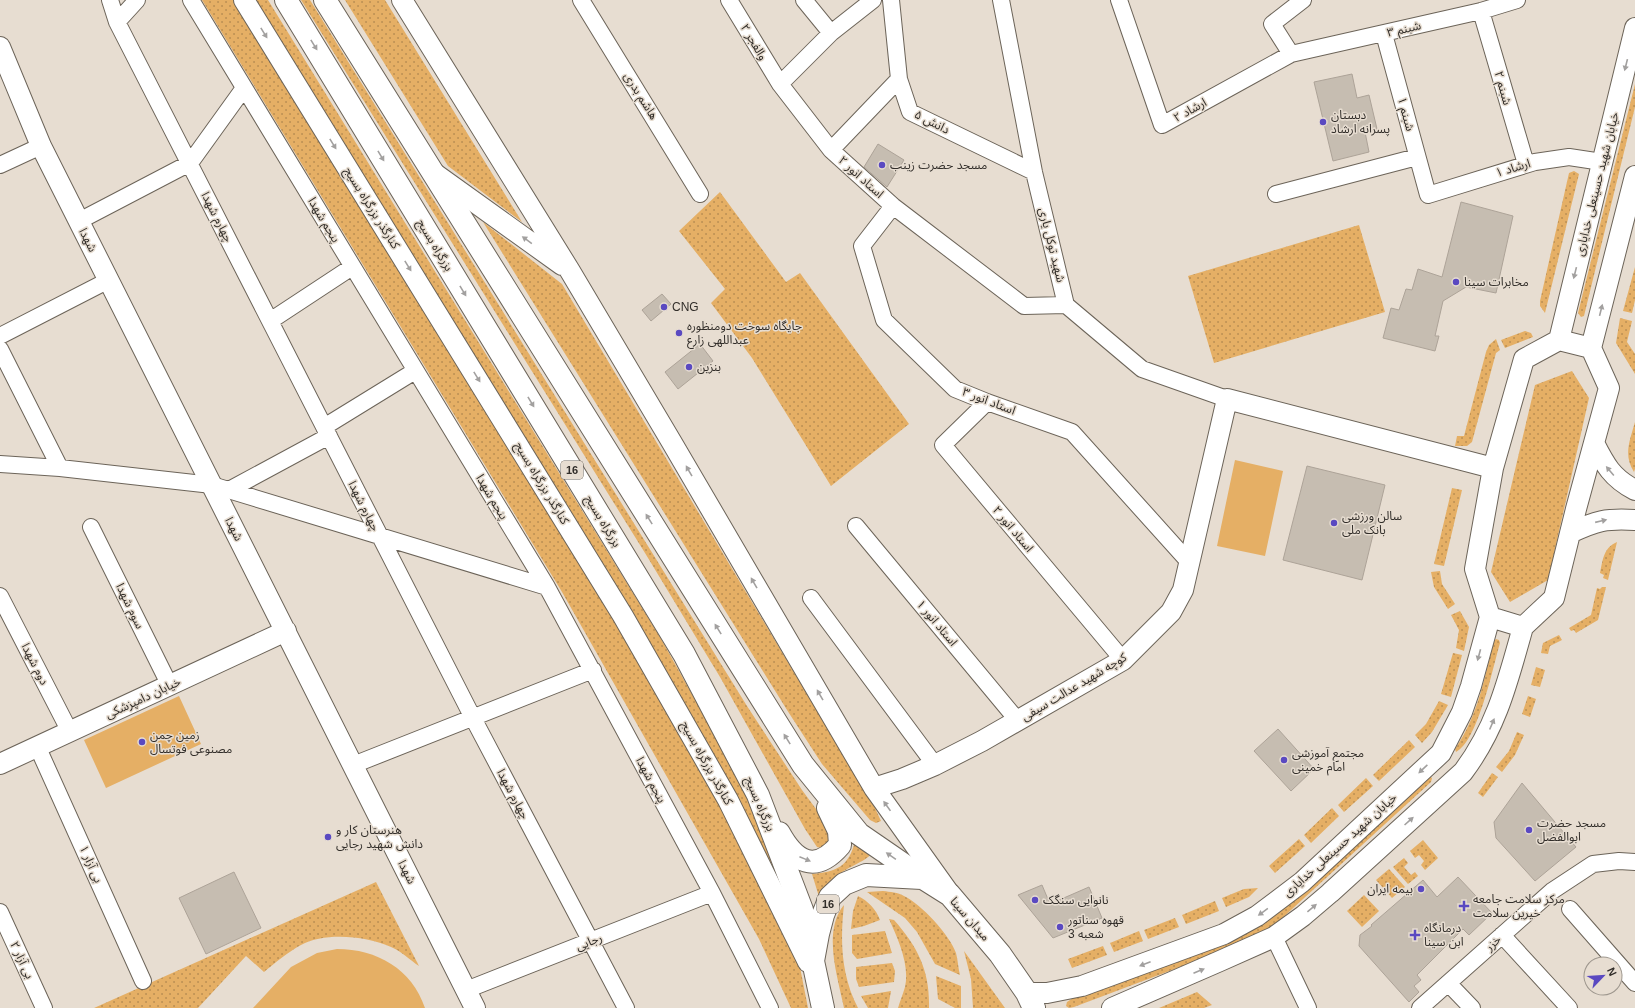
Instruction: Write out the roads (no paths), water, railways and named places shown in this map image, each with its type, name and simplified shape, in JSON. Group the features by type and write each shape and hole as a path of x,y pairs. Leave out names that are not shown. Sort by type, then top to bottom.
{"highway":[{"name":"بزرگراه بسیج","path":"286,0 684,654 758,795 802,910 815,971"},
{"name":"16","path":"324,0 803,765 859,834 923,878"},
{"path":"758,795 781,836 795,854 805,861 814,862 824,860 840,845 839,831 834,819 803,765"},
{"name":"میدان سینا","path":"823,1008 815,971 818,934 823,915 830,897 844,884 866,875 923,878 950,895 1000,954 1030,1000"}],"street":[{"name":"چهارم شهدا","path":"110,0 117,22 326,432 473,718 626,1008"},
{"path":"117,22 137,0"},
{"name":"پنجم شهدا","path":"191,0 547,587 712,893 770,1008"},
{"name":"کنارگذر بزرگراه بسیج","path":"244,0 623,616 728,800 815,971"},
{"name":"هاشم بدری","path":"581,0 700,194"},
{"name":"والفجر ۲","path":"729,0 780,84"},
{"path":"804,0 831,33"},
{"path":"780,84 831,33 873,0"},
{"name":"دانش ۵","path":"892,0 900,79 910,112 1034,172"},
{"name":"شهید توکل یاری","path":"1001,0 1034,172 1066,305"},
{"name":"ارشاد ۲","path":"1120,0 1162,125 1291,54"},
{"path":"1291,54 1272,24 1303,0"},
{"name":"شبنم ۳","path":"1291,54 1481,11 1498,3 1517,0"},
{"path":"405,1 570,271 874,788 950,895"},
{"name":"شبنم ۲","path":"1481,11 1526,164"},
{"name":"خیابان شهید حسینعلی خدایاری","path":"1559,340 1635,28"},
{"name":"شبنم ۱","path":"1384,34 1428,195"},
{"name":"شهدا","path":"0,47 41,146 109,280 220,487 286,631 475,1008"},
{"path":"831,150 900,79"},
{"name":"استاد انور ۲","path":"780,84 831,150 893,206 1024,306 1066,305"},
{"path":"79,221 190,163 244,88"},
{"path":"0,165 41,146"},
{"path":"1276,194 1417,157"},
{"name":"ارشاد ۱","path":"1428,195 1535,162 1569,158 1602,162"},
{"path":"432,171 570,271"},
{"path":"1112,1008 1274,936 1303,916 1463,772 1476,756 1500,704 1523,627 1554,598 1609,388 1591,348 1635,176"},
{"name":"استاد انور ۳","path":"893,206 862,246 884,320 956,388 987,402 1072,432 1188,561"},
{"path":"270,321 352,267"},
{"path":"0,336 109,280"},
{"path":"1066,305 1142,369 1227,399 1493,468"},
{"path":"1523,627 1490,617 1475,569 1493,468 1524,359 1559,340 1591,348"},
{"path":"0,349 60,468"},
{"path":"220,487 326,432 415,371"},
{"name":"کوچه شهید عدالت سیفی","path":"874,788 902,779 935,765 982,741 1123,660 1171,612 1183,590 1188,561 1227,399"},
{"name":"استاد انور ۲","path":"987,402 943,445 1123,660"},
{"path":"1594,443 1606,466 1622,483 1635,490"},
{"path":"0,464 60,468 220,487 547,587"},
{"path":"1570,533 1602,520 1620,518 1635,520"},
{"name":"استاد انور ۱","path":"856,526 1018,720"},
{"name":"سوم شهدا","path":"91,527 170,686"},
{"name":"دوم شهدا","path":"0,596 70,732"},
{"path":"811,598 935,765"},
{"name":"خیابان شهید حسینعلی خدایاری","path":"1030,1000 1047,993 1061,999 1110,977 1224,934 1257,916 1302,882 1441,753 1462,712 1471,686 1490,617"},
{"name":"خیابان دامپزشکی","path":"0,764 38,748 286,631"},
{"path":"353,765 593,670"},
{"name":"بی آزار ۱","path":"38,748 143,981"},
{"path":"1441,753 1463,772"},
{"name":"خزر","path":"1420,1008 1552,891 1593,864 1619,861 1635,862"},
{"name":"رجایی","path":"466,990 712,893"},
{"path":"1570,909 1635,983"},
{"name":"بی آزار ۲","path":"0,912 44,1008"},
{"path":"1502,935 1569,1008"},
{"path":"1274,936 1308,1008"},
{"path":"1448,983 1472,1008"}],"place":[{"name":"دبستان پسرانه ارشاد","path":"1323,122"},
{"name":"مسجد حضرت زینب","path":"882,165"},
{"name":"مخابرات سینا","path":"1456,282"},
{"name":"CNG","path":"664,307"},
{"name":"جایگاه سوخت دومنظوره عبداللهی زارع","path":"679,333"},
{"name":"بنزین","path":"689,367"},
{"name":"سالن ورزشی بانک ملی","path":"1334,523"},
{"name":"زمین چمن مصنوعی فوتسال","path":"142,742"},
{"name":"مجتمع آموزشی امام خمینی","path":"1284,760"},
{"name":"مسجد حضرت ابوالفضل","path":"1529,830"},
{"name":"هنرستان کار و دانش شهید رجایی","path":"328,837"},
{"name":"بیمه ایران","path":"1421,889"},
{"name":"نانوایی سنگک","path":"1035,900"},
{"name":"مرکز سلامت جامعه خیرین سلامت","path":"1464,906"},
{"name":"قهوه سناتور شعبه 3","path":"1060,927"},
{"name":"درمانگاه ابن سینا","path":"1415,935"}]}
